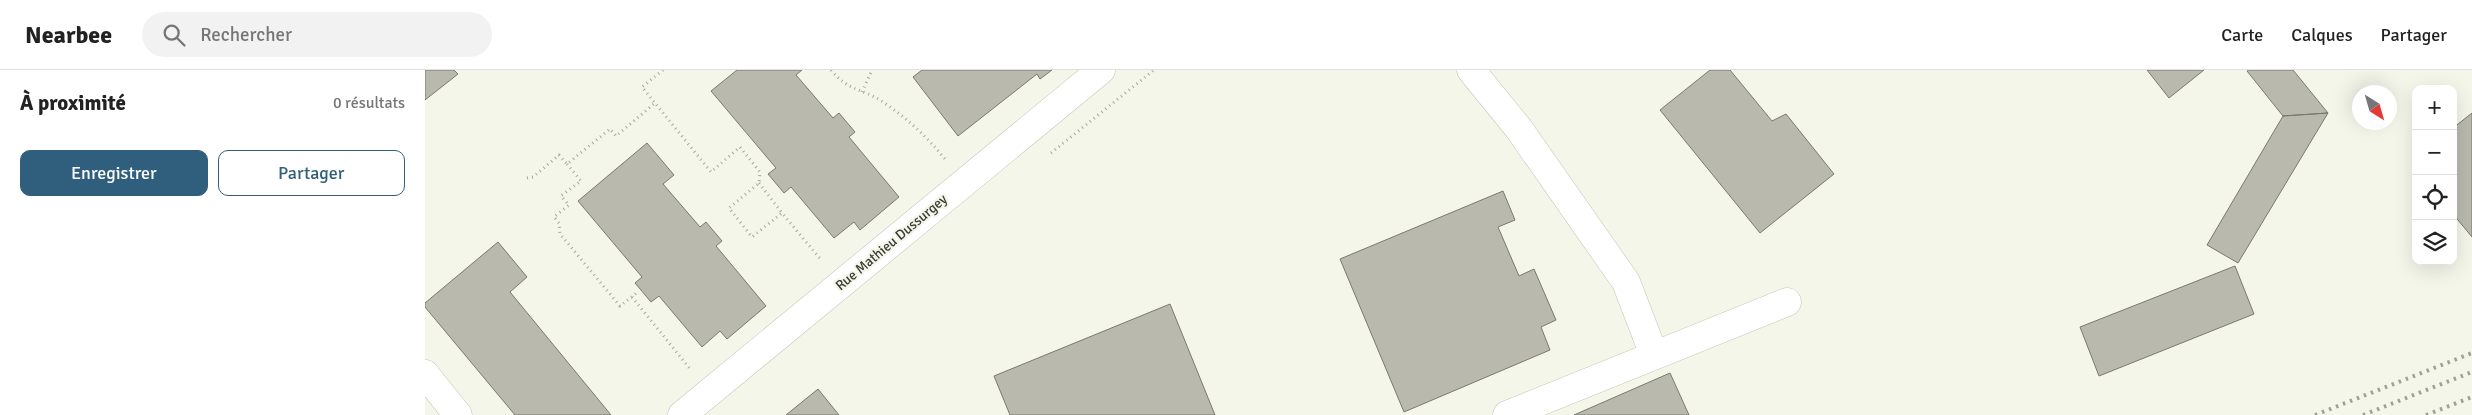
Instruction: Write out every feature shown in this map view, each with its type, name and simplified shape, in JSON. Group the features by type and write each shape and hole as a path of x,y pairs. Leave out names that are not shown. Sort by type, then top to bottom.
{"street":[{"name":"Rue Mathieu Dussurgey","path":"682,415 1101,70"},
{"path":"1471,70 1519,129 1626,282 1654,355"},
{"path":"1507,415 1787,302"},
{"path":"425,374 458,415"}],"path":[{"path":"663,70 642,87 711,172 740,147 760,172 759,183 823,263"},
{"path":"831,70 842,83 882,101 924,133 947,161"},
{"path":"862,92 872,70"},
{"path":"567,164 610,129 616,136 655,103"},
{"path":"527,178 533,177 559,155 581,181 561,196 569,205 554,217 559,223 560,234 620,306 639,291"},
{"path":"759,183 729,208 752,237 782,213"},
{"path":"631,298 692,371"}],"building":[{"path":"425,70 454,70 458,74 425,100"},
{"path":"737,70 802,70 796,75 833,118 839,113 855,132 849,137 899,197 860,230 854,222 834,238 791,187 784,193 768,174 776,168 711,91"},
{"path":"922,70 1052,70 1040,79 1037,74 958,136 913,77"},
{"path":"1710,70 1730,70 1772,121 1786,114 1834,174 1760,233 1660,110"},
{"path":"2147,70 2204,70 2169,98"},
{"path":"2293,70 2328,113 2283,116 2247,71"},
{"path":"2328,113 2238,263 2207,245 2283,116"},
{"path":"2472,113 2472,237 2457,219 2457,125"},
{"path":"647,143 674,175 663,184 700,227 706,222 722,241 716,246 766,306 727,339 720,331 702,347 659,296 651,302 635,283 642,277 578,201"},
{"path":"1503,191 1515,220 1498,227 1519,276 1534,269 1556,320 1541,327 1550,350 1404,412 1340,259"},
{"path":"498,242 527,277 510,292 611,415 515,415 425,307 425,303"},
{"path":"2235,266 2254,314 2099,376 2080,327"},
{"path":"1170,304 1215,415 1010,415 994,376"},
{"path":"1670,373 1689,415 1574,415"},
{"path":"818,389 839,415 786,415"}],"railway":[{"path":"2315,415 2472,353"},
{"path":"2363,415 2472,372"},
{"path":"2426,415 2472,397"}]}
